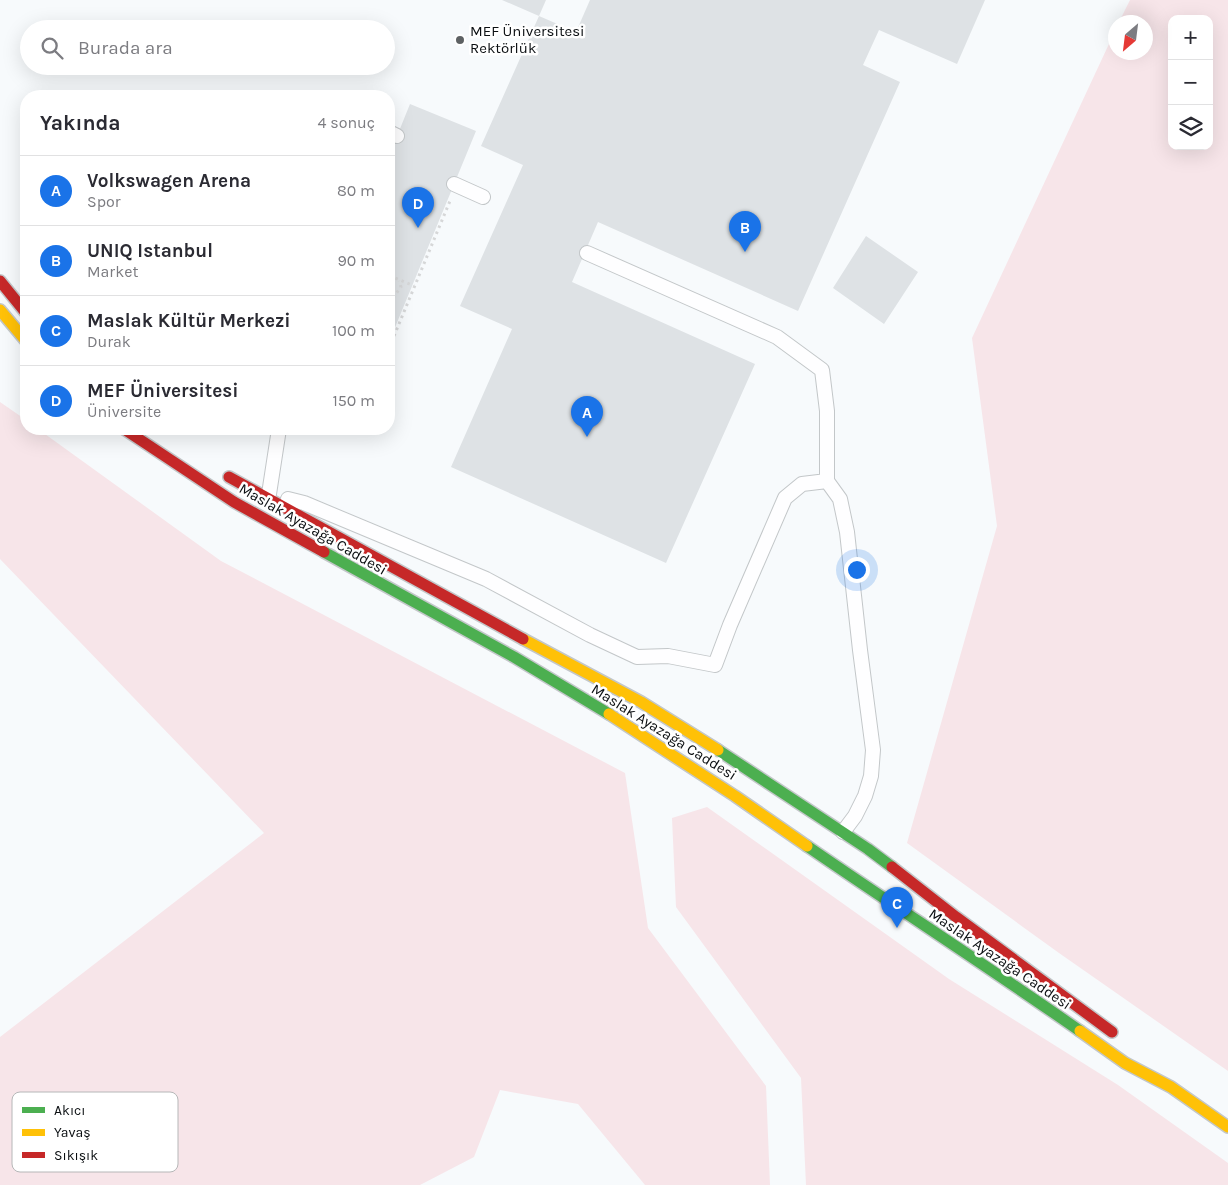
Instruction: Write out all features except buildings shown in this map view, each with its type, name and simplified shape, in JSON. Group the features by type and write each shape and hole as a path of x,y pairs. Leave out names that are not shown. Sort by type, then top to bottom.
{"main road":[{"path":"0,281 20,306"},
{"path":"0,310 20,334"},
{"name":"Maslak Ayazağa Caddesi","path":"133,435 234,502 514,657 616,718 803,842 904,913 997,973 1125,1063 1171,1087 1228,1127"},
{"name":"Maslak Ayazağa Caddesi","path":"221,472 473,612 641,702 703,740 868,849 956,917 1120,1038"},
{"path":"803,842 827,841 843,832"},
{"name":"Maslak Ayazağa Caddesi","path":"1146,1062 1171,1087"}],"lane":[{"path":"456,185 483,196"},
{"path":"587,253 777,337 822,370 827,411 827,481 840,499 847,532 873,750 871,776 865,796 855,816 843,832"},
{"path":"269,494 278,435"},
{"path":"249,488 304,503 486,579 590,635 637,657 668,656 715,665 737,608 785,498 802,484 827,481"}],"path":[{"path":"395,333 456,185"},
{"path":"395,278 414,286"},
{"path":"395,295 401,287 399,281"}],"shaded area":[{"path":"1130,0 1228,0 1228,1071 1059,953 907,843 997,526 972,338 1108,46 1108,60 1153,60 1153,15 1122,15"},
{"path":"0,402 20,416 20,435 46,435 221,561 625,773 648,928 766,1086 770,1185 645,1185 578,1104 500,1090 474,1157 420,1185 0,1185 0,1037 264,833 0,559"},
{"path":"707,807 949,979 1118,1085 1228,1163 1228,1185 806,1185 801,1078 676,907 672,818"}],"traffic: fast":[{"path":"324,552 514,657 609,714"},
{"path":"718,750 868,849 892,867"},
{"path":"807,846 1080,1031"}],"traffic: slow":[{"path":"0,310 20,334"},
{"path":"523,639 641,702 718,750"},
{"path":"609,714 735,796 807,846"},
{"path":"1080,1031 1125,1063 1171,1087 1228,1127"}],"traffic: jam":[{"path":"0,281 20,306"},
{"path":"133,435 234,502 324,552"},
{"path":"229,477 523,639"},
{"path":"892,867 956,917 1112,1032"}],"place":[{"name":"MEF Üniversitesi Rektörlük","path":"460,40"},
{"name":"MEF Üniversitesi","path":"418,228"},
{"name":"UNIQ Istanbul","path":"745,252"},
{"name":"Volkswagen Arena","path":"587,437"},
{"name":"Maslak Kültür Merkezi","path":"897,928"}]}
